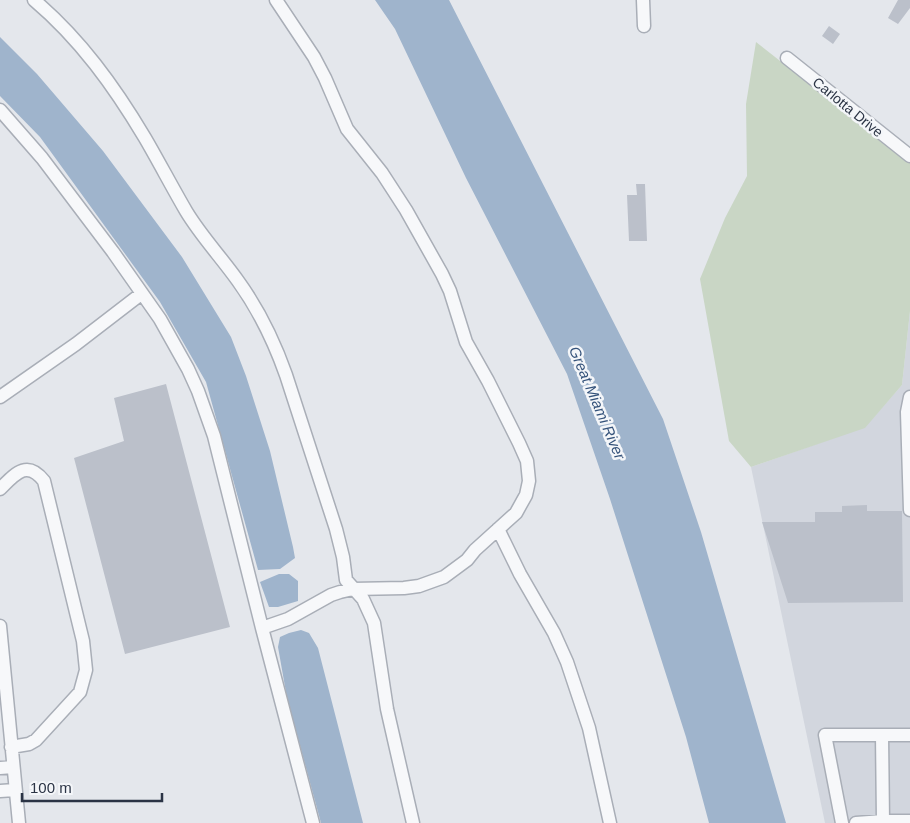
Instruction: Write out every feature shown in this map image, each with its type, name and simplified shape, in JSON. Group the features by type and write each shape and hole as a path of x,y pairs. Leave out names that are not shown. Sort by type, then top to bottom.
{"street":[{"path":"34,0 54,17 78,42 102,72 146,138 186,212 238,281 264,322 278,351 336,529 344,557 346,580 363,599 374,623 387,708 413,823"},
{"path":"262,628 288,619 331,595 353,589 404,588 433,582 456,570 516,513 526,495 529,471 519,443 466,342 450,291 442,274 387,180 347,128 314,57 276,0"},
{"path":"643,0 644,26"},
{"name":"Carlotta Drive","path":"787,58 910,156"},
{"path":"0,110 42,158 160,319 183,360 205,410 216,444 313,823"},
{"path":"0,397 76,344 141,294"},
{"path":"910,397 907,412 910,510"},
{"path":"0,488 17,472 29,469 38,473 44,481 83,641 86,670 80,692 36,740 28,744 11,747"},
{"path":"498,529 520,574 554,633 567,662 589,728 610,823"},
{"path":"0,626 4,704 11,747 19,823"},
{"path":"842,823 825,735 910,735"},
{"path":"882,735 883,822"},
{"path":"0,768 13,767"},
{"path":"0,791 16,790"},
{"path":"856,823 910,821"}],"shaded area":[{"path":"910,311 910,823 825,823 751,467 865,427 902,385"}],"green space":[{"path":"756,42 910,163 910,311 902,385 865,428 751,467 729,441 700,279 725,218 747,176 746,104"}],"water":[{"name":"Great Miami River","path":"375,0 449,0 663,419 701,532 786,823 709,823 686,737 610,499 567,374 466,178 395,29"},
{"path":"0,37 37,74 103,151 182,257 231,337 246,376 270,451 293,547 295,558 280,569 258,570 206,382 160,302 40,137 0,96"},
{"path":"279,574 289,574 298,581 298,601 278,607 269,607 260,582"},
{"path":"301,630 309,633 318,648 363,823 321,823 287,698 278,647 280,637"}],"building":[{"path":"898,0 910,0 910,8 898,24 888,18"},
{"path":"829,26 840,34 833,44 822,36"},
{"path":"636,184 645,184 647,241 629,241 627,195 637,195"},
{"path":"166,384 230,627 125,654 74,458 124,441 114,398"},
{"path":"867,505 867,511 902,511 903,602 788,603 762,522 815,522 815,512 842,512 842,506"}]}
